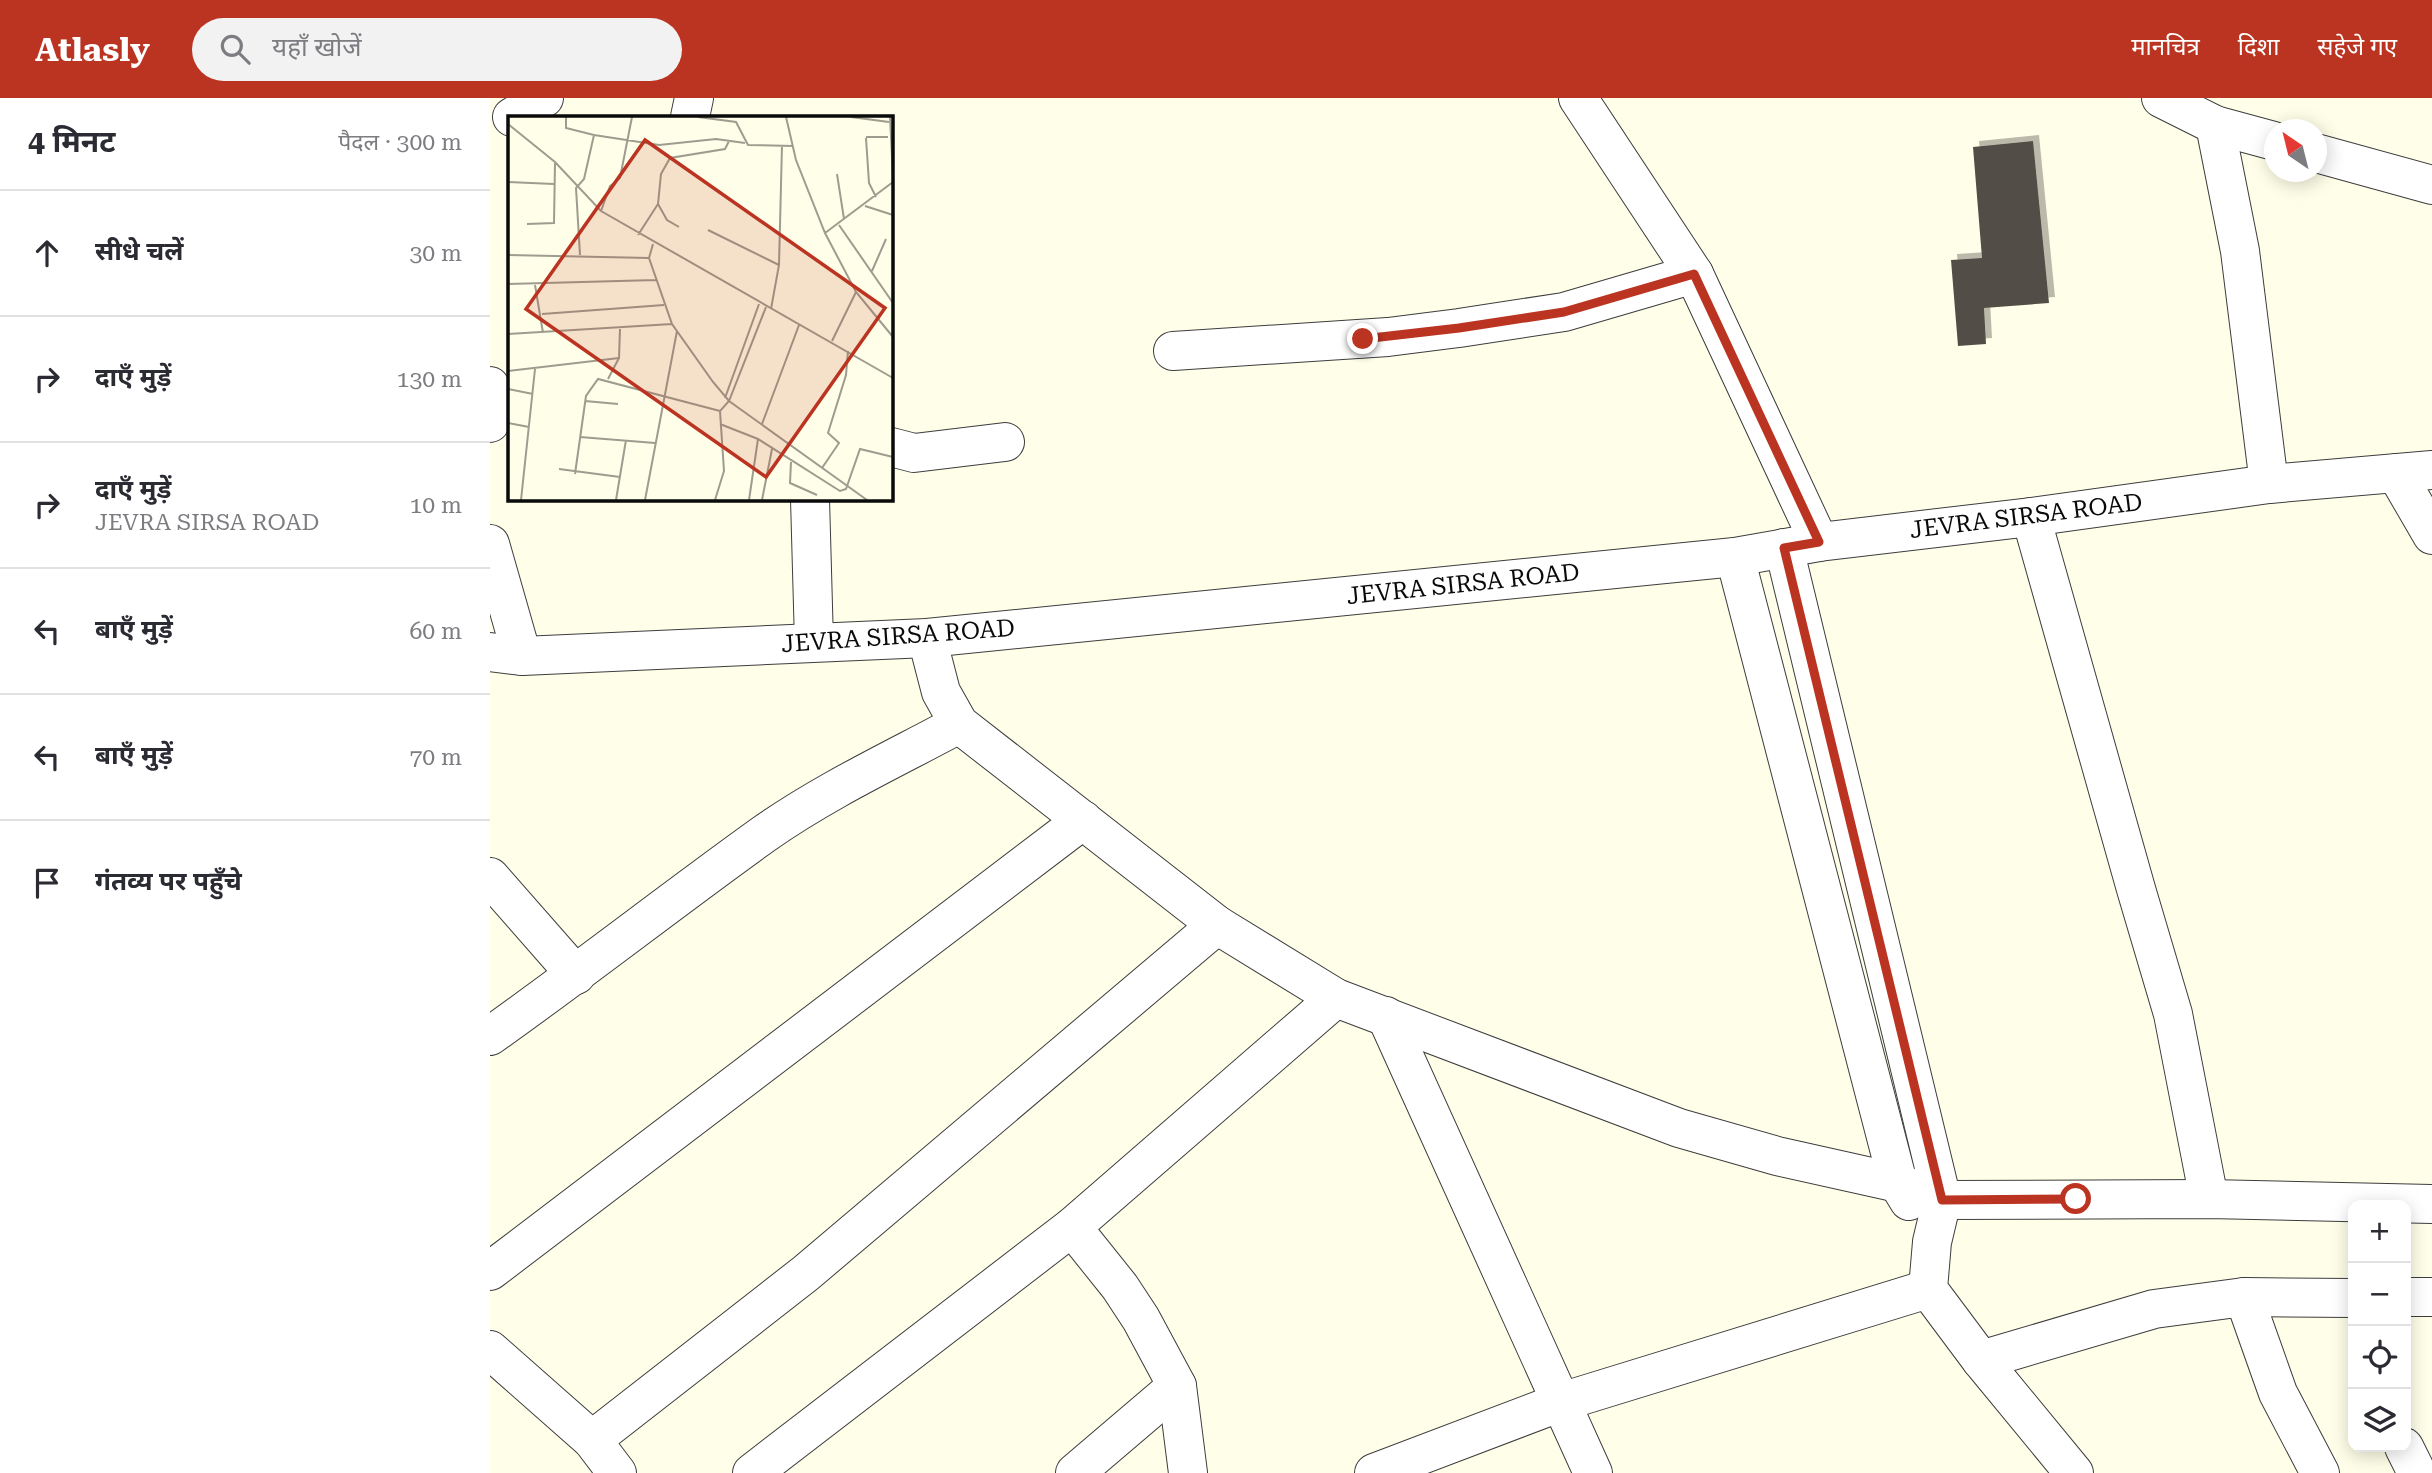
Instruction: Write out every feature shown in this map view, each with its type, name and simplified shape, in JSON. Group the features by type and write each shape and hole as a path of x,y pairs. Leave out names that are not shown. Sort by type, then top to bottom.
{"street":[{"path":"514,116 544,98"},
{"path":"690,116 694,98"},
{"path":"1578,98 1694,274 1801,545 1942,1200 1932,1242 1928,1289 1981,1360 2074,1473"},
{"path":"2161,98 2215,125 2264,138"},
{"path":"490,130 508,120"},
{"path":"2215,125 2240,251 2269,484"},
{"path":"2327,156 2432,186"},
{"path":"1172,351 1388,337 1472,326 1564,312 1694,274"},
{"path":"490,386 496,401 490,423"},
{"path":"892,447 914,453 1005,442"},
{"path":"2414,471 2432,535"},
{"name":"JEVRA SIRSA ROAD","path":"506,654 927,638 1735,556 2269,484 2414,471"},
{"path":"810,500 814,642"},
{"path":"2031,517 2173,1014 2209,1199"},
{"path":"490,544 506,654"},
{"path":"1735,556 1898,1182 1932,1242"},
{"path":"927,638 941,692 959,724 1217,925 1336,998 1679,1128 1777,1156 1898,1182 1942,1200 2209,1199 2432,1204"},
{"path":"490,1036 807,806 959,724"},
{"path":"490,1271 1083,820"},
{"path":"490,877 576,975"},
{"path":"592,1440 806,1273 1217,925"},
{"path":"752,1473 1072,1227 1336,998"},
{"path":"1386,1016 1592,1473"},
{"path":"1072,1227 1120,1287 1141,1319 1177,1386 1188,1473"},
{"path":"1374,1473 1561,1402 1928,1289"},
{"path":"1981,1360 2154,1309 2244,1297 2348,1298"},
{"path":"2244,1297 2278,1393 2320,1473"},
{"path":"2411,1297 2432,1297"},
{"path":"490,1350 592,1440 617,1473"},
{"path":"1075,1473 1177,1386"},
{"path":"2406,1452 2417,1473"}],"building":[{"path":"2033,141 2049,303 1984,308 1986,344 1958,346 1951,260 1982,258 1973,147"}],"route":[{"path":"1363,339 1564,312 1694,274 1819,542 1784,548 1942,1200 2076,1199"}]}
